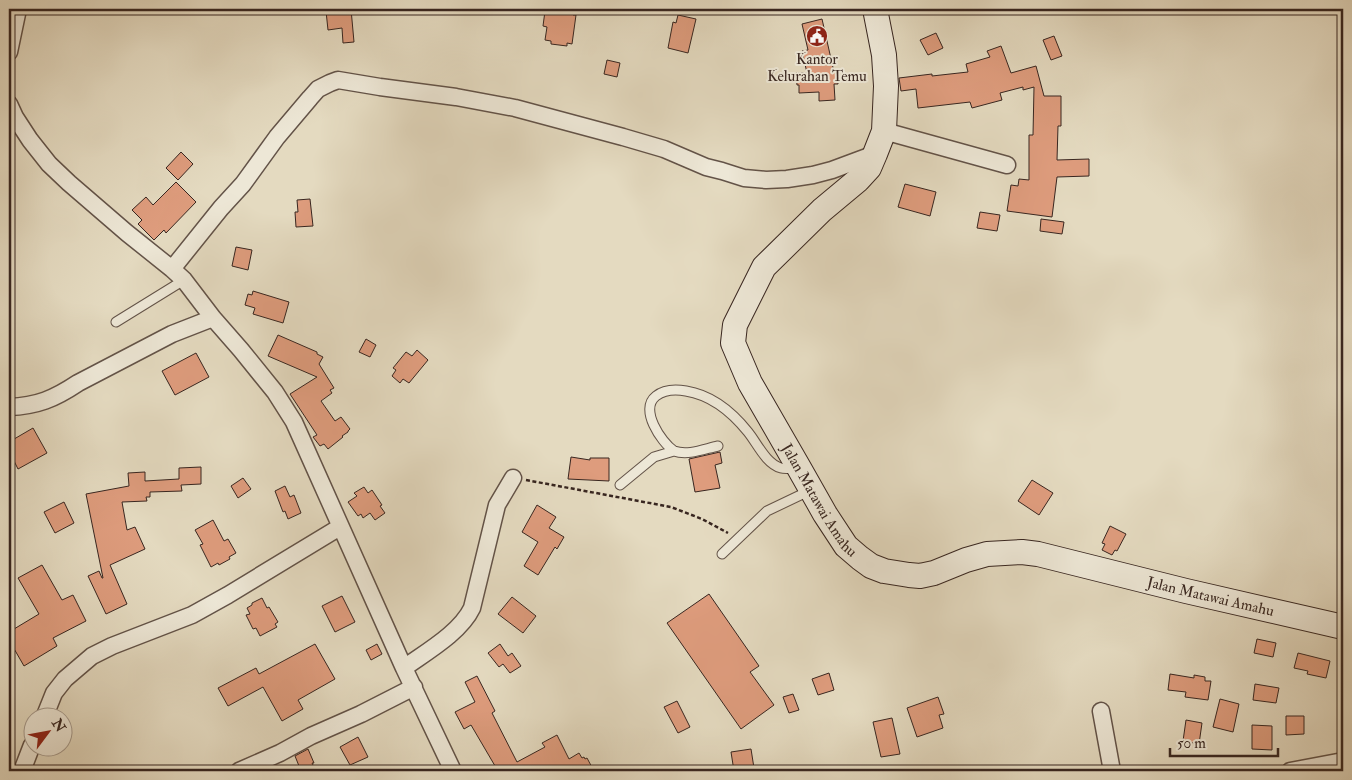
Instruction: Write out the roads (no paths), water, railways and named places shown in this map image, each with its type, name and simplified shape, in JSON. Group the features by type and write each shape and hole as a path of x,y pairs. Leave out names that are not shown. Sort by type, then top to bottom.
{"main road":[{"name":"Jalan Matawai Amahu","path":"875,9 884,55 886,86 884,130 875,154 869,168 858,180 822,210 764,267 734,326 733,343 750,383 825,514 846,546 871,566 884,571 920,576 934,574 966,560 987,554 1022,552 1038,554 1186,591 1343,627"}],"street":[{"path":"9,52 18,9"},
{"path":"178,274 221,208 243,184 277,137 318,89 338,80 456,97 515,108 664,149 706,167 744,178 766,180 813,175 875,154"},
{"path":"9,104 15,118 30,140 56,170 112,220 178,274 275,392 294,422 404,668 453,771"},
{"path":"884,130 1007,165"},
{"path":"9,407 26,406 45,401 172,334 213,318"},
{"path":"404,668 451,634 468,617 472,608 497,505 513,478"},
{"path":"48,708 54,693 65,679 92,656 112,646 192,615 340,527"},
{"path":"239,771 280,753 311,736 361,714 414,687"},
{"path":"1101,711 1112,771"},
{"path":"22,771 27,758"},
{"path":"1290,771 1343,761"}],"lane":[{"path":"116,322 178,274"},
{"path":"718,446 686,453 674,450 664,442 654,425 650,411 654,397 662,392 671,390 697,393 727,410 743,426 762,454 772,463 781,468 799,468"},
{"path":"620,485 654,457 664,442"},
{"path":"654,457 674,450"},
{"path":"722,554 767,512 811,490"}],"place":[{"name":"Kantor Kelurahan Temu","path":"817,36"}]}
